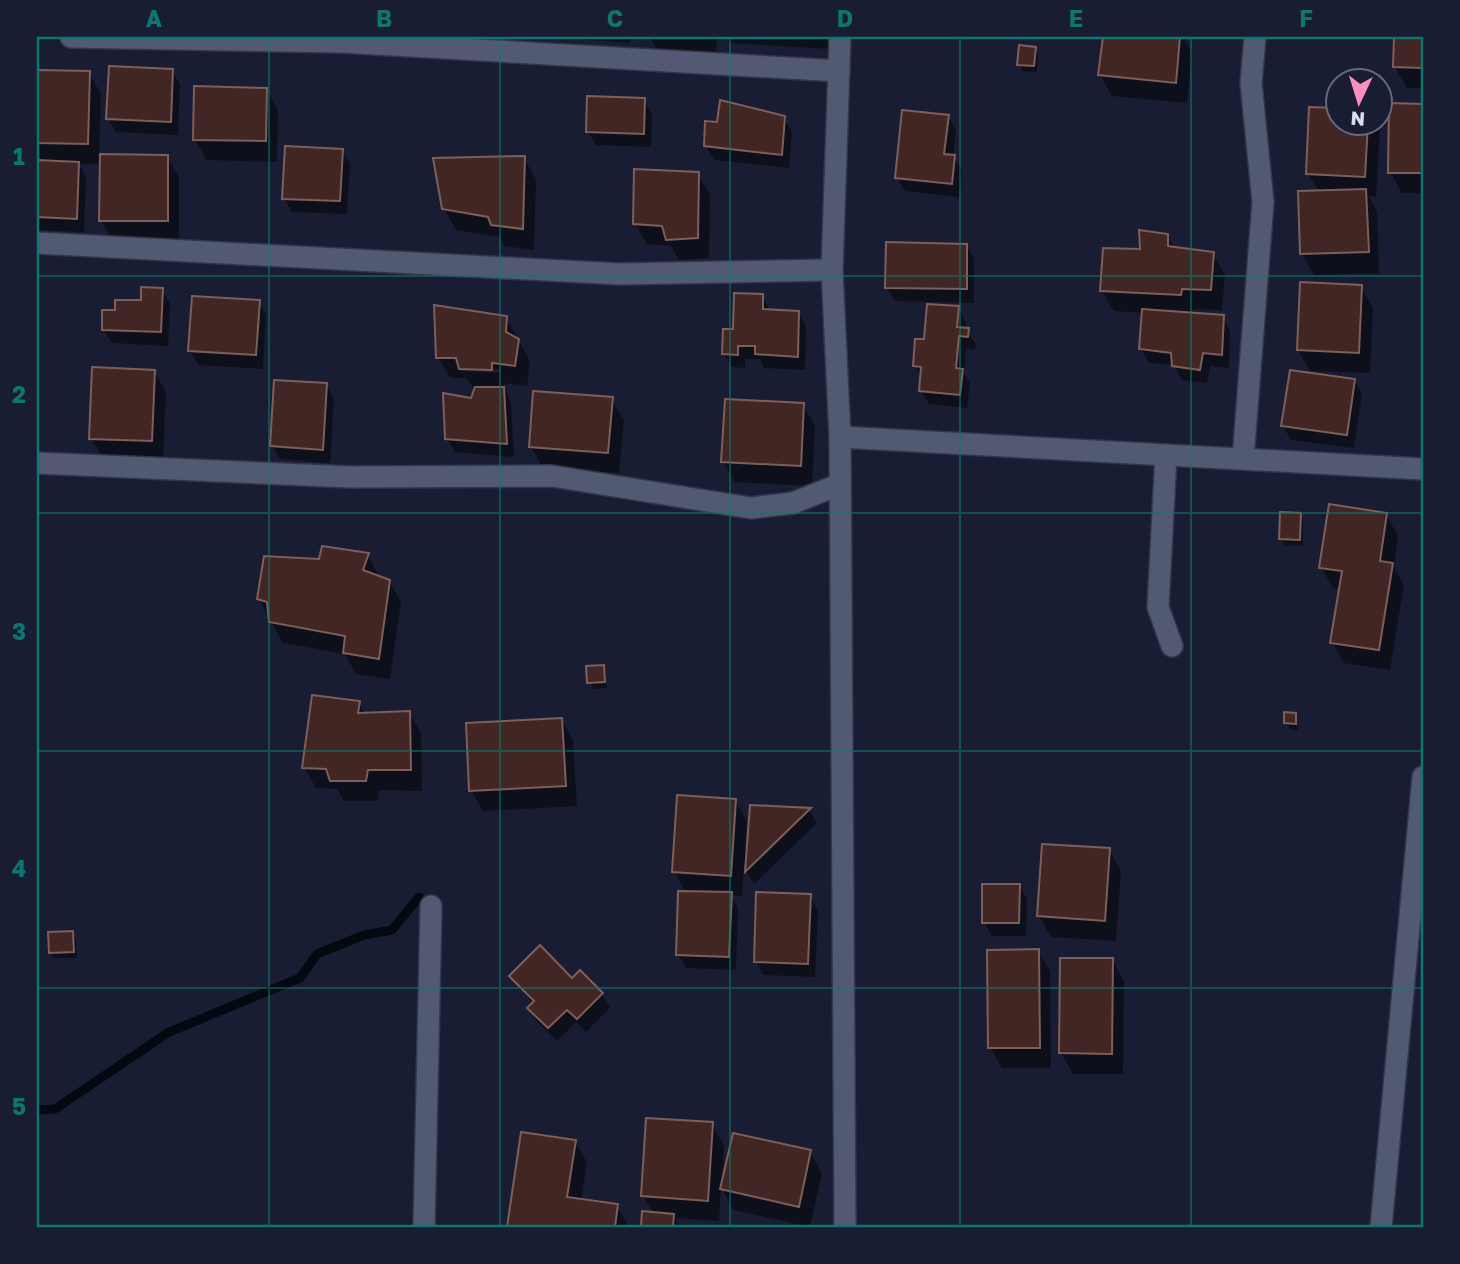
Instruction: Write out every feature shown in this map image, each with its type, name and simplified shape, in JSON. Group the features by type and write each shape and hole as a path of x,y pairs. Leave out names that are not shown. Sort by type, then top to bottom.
{"street":[{"path":"71,37 341,42 839,71"},
{"path":"840,37 832,270 840,437 838,485 845,1227"},
{"path":"1242,459 1263,202 1251,83 1255,37"},
{"path":"37,243 620,274 832,270"},
{"path":"840,437 1423,469"},
{"path":"1166,455 1158,607 1172,646"},
{"path":"37,463 350,477 552,476 751,508 793,503 838,485"},
{"path":"1381,1227 1423,777"},
{"path":"425,1227 431,906"}],"building":[{"path":"1103,37 1180,37 1176,83 1098,75"},
{"path":"1394,37 1423,37 1423,68 1393,66"},
{"path":"1019,45 1036,47 1034,66 1017,65"},
{"path":"109,66 173,69 171,122 106,119"},
{"path":"37,70 90,71 88,144 37,143"},
{"path":"194,86 267,88 266,141 193,140"},
{"path":"587,96 645,98 644,134 586,132"},
{"path":"720,100 785,116 782,155 704,146 705,121 717,122"},
{"path":"1394,103 1423,104 1423,173 1388,173 1389,136 1394,136"},
{"path":"1309,107 1324,108 1324,136 1367,136 1365,177 1306,174"},
{"path":"902,110 949,115 944,154 955,155 952,184 895,178"},
{"path":"285,146 343,149 340,201 282,199"},
{"path":"100,154 168,155 168,221 99,221"},
{"path":"525,156 523,229 491,225 488,217 442,209 433,158"},
{"path":"37,160 79,162 77,219 37,217"},
{"path":"634,169 699,172 698,238 666,240 662,226 633,224"},
{"path":"1366,189 1369,252 1300,254 1298,191"},
{"path":"1139,230 1168,234 1168,246 1214,252 1211,290 1182,289 1181,295 1100,291 1103,248 1140,249"},
{"path":"886,242 967,244 967,289 885,288"},
{"path":"1300,282 1362,285 1359,353 1297,350"},
{"path":"141,287 163,288 161,332 102,330 102,310 115,310 115,300 141,300"},
{"path":"734,293 763,294 763,309 799,311 798,357 755,354 755,346 738,346 738,355 722,354 723,329 733,329"},
{"path":"192,296 260,300 256,355 188,351"},
{"path":"927,304 959,306 957,327 969,328 968,337 959,336 956,368 963,369 960,395 919,391 921,367 913,366 915,339 924,339"},
{"path":"434,305 507,316 506,332 519,339 515,366 492,363 492,370 459,369 456,358 436,358"},
{"path":"1142,309 1224,315 1222,355 1203,353 1200,370 1172,366 1171,353 1139,349"},
{"path":"92,367 155,370 152,441 89,439"},
{"path":"1290,370 1355,379 1347,435 1281,426"},
{"path":"274,380 327,383 323,450 270,446"},
{"path":"475,387 504,387 507,444 445,439 443,393 471,398"},
{"path":"533,391 613,397 608,453 529,447"},
{"path":"725,399 804,403 801,466 721,462"},
{"path":"1329,504 1387,513 1380,561 1393,563 1379,650 1330,643 1342,571 1319,568"},
{"path":"1280,512 1301,513 1300,540 1279,539"},
{"path":"322,546 369,553 363,570 390,580 379,659 343,653 345,636 269,622 267,602 257,599 264,556 319,559"},
{"path":"604,665 605,682 587,683 586,666"},
{"path":"312,695 360,701 358,713 410,711 411,770 368,770 366,781 330,781 326,769 302,768"},
{"path":"1284,712 1296,713 1296,724 1284,723"},
{"path":"562,718 566,786 469,791 466,723"},
{"path":"677,795 736,799 731,876 672,872"},
{"path":"750,805 811,808 745,872"},
{"path":"1042,844 1110,848 1105,921 1037,916"},
{"path":"982,884 1020,884 1019,923 982,923"},
{"path":"678,891 732,892 729,957 676,955"},
{"path":"756,892 811,894 808,964 754,962"},
{"path":"73,931 74,952 49,953 48,932"},
{"path":"540,945 572,978 580,970 603,993 577,1019 567,1010 548,1028 527,1008 534,1001 509,976"},
{"path":"1039,949 1040,1048 988,1048 987,950"},
{"path":"1060,958 1113,958 1112,1054 1059,1053"},
{"path":"646,1118 713,1122 708,1201 641,1196"},
{"path":"521,1132 576,1140 567,1197 618,1204 615,1227 507,1227"},
{"path":"733,1133 811,1150 799,1207 720,1189"},
{"path":"642,1211 674,1214 673,1227 641,1227"}],"waterway":[{"path":"37,1110 55,1109 169,1032 300,978 317,954 364,935 392,930 419,897"}]}
